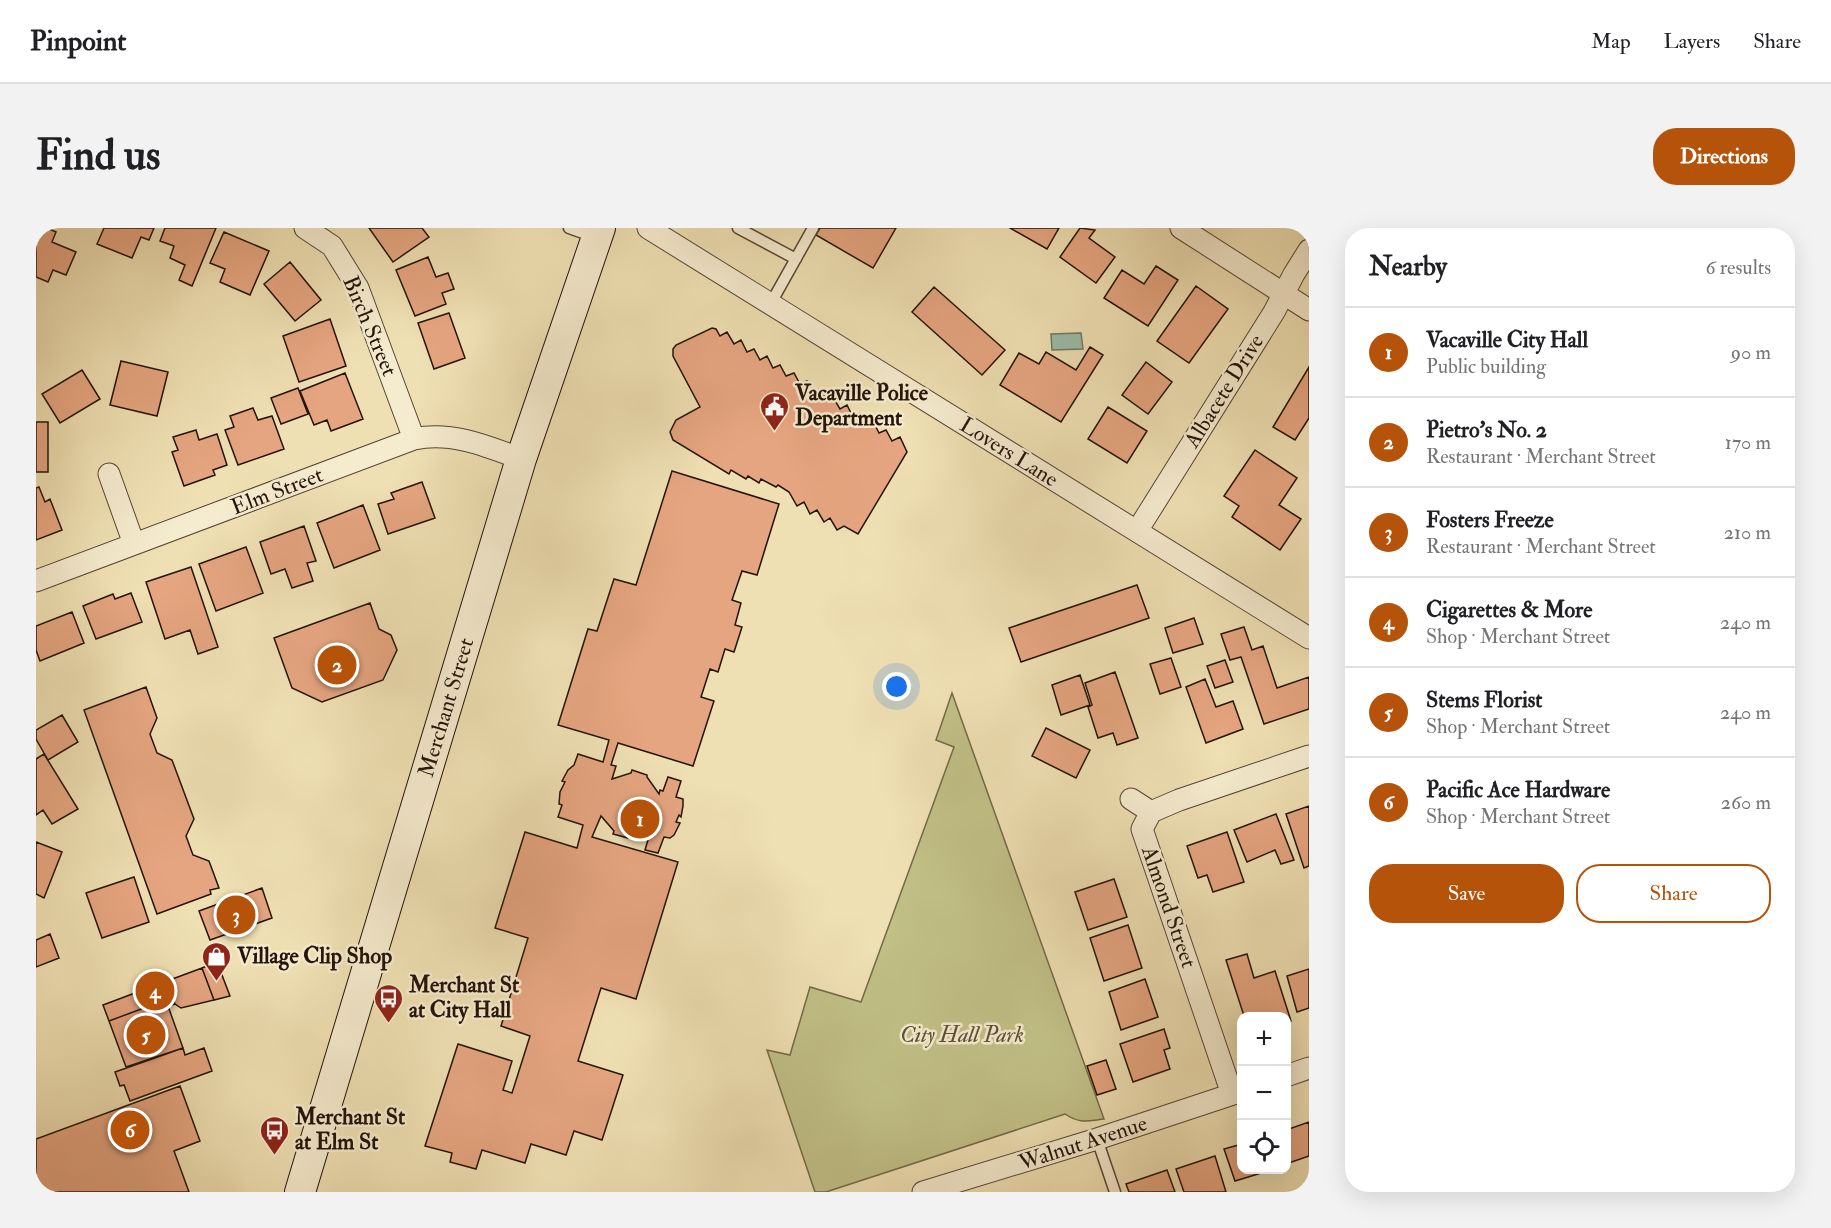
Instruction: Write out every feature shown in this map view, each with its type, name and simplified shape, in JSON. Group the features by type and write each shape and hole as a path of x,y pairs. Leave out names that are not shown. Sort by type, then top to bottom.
{"main road":[{"name":"Merchant Street","path":"300,1192 521,459 599,233"}],"street":[{"name":"Birch Street","path":"305,228 332,246 358,288 414,439"},
{"name":"Lovers Lane","path":"648,228 1309,638"},
{"path":"1181,228 1309,310"},
{"name":"Albacete Drive","path":"1137,531 1309,250"},
{"name":"Elm Street","path":"36,581 414,439 426,436 457,438 482,444 521,459"},
{"path":"109,474 134,544"},
{"name":"Almond Street","path":"1237,1092 1142,829 1151,812 1179,800 1309,756"},
{"path":"1131,799 1151,812"},
{"path":"1291,1075 1309,1068"},
{"name":"Walnut Avenue","path":"923,1192 1097,1140 1237,1092"}],"lane":[{"path":"569,228 599,233"},
{"path":"738,228 796,260"},
{"path":"771,303 813,228"},
{"path":"1097,1140 1115,1192"}],"green space":[{"name":"City Hall Park","path":"952,693 1104,1119 1079,1121 1065,1114 826,1192 815,1192 767,1050 790,1055 810,987 861,1002 954,747 936,740"}],"shaded area":[{"path":"1081,333 1083,349 1052,350 1051,334"}],"building":[{"path":"36,228 47,228 56,232 52,242 76,252 66,275 53,270 48,282 36,277"},
{"path":"104,228 154,228 149,240 141,237 132,258 97,244"},
{"path":"165,228 216,228 192,286 179,280 185,265 170,258 174,246 160,241"},
{"path":"369,228 422,228 429,237 393,262"},
{"path":"820,228 896,228 873,268 816,235"},
{"path":"1010,228 1059,228 1047,249"},
{"path":"1080,228 1095,230 1089,238 1115,257 1096,283 1060,257"},
{"path":"224,232 269,251 250,295 220,282 225,269 210,263"},
{"path":"428,257 436,277 448,273 454,289 442,293 446,304 415,316 396,270"},
{"path":"290,262 321,300 295,321 264,284"},
{"path":"1156,266 1178,280 1148,326 1104,298 1122,270 1144,284"},
{"path":"1196,286 1228,309 1189,363 1157,341"},
{"path":"934,287 1005,350 982,375 912,312"},
{"path":"449,313 465,358 434,369 418,323"},
{"path":"330,319 346,366 299,382 283,336"},
{"name":"Vacaville Police Department","path":"712,328 716,329 720,336 727,332 734,344 741,340 747,352 754,349 760,360 767,356 773,368 780,365 786,376 794,373 800,384 807,381 813,392 820,389 827,400 833,397 840,409 847,405 853,417 860,413 866,425 873,421 879,433 886,430 892,441 900,437 907,452 858,534 844,526 837,530 830,518 824,522 817,510 810,514 804,502 797,506 789,492 778,485 776,487 761,479 759,483 748,476 746,479 731,470 729,474 673,440 670,432 676,420 700,407 673,356 673,349 676,345"},
{"path":"1090,347 1103,355 1061,422 1000,385 1019,353 1039,364 1046,352 1076,370"},
{"path":"121,361 168,372 157,416 110,405"},
{"path":"1146,362 1172,382 1148,414 1122,395"},
{"path":"1309,367 1309,418 1295,440 1273,427"},
{"path":"82,370 100,399 60,423 42,394"},
{"path":"345,373 363,419 331,431 327,420 314,425 300,391"},
{"path":"298,388 308,414 281,424 271,398"},
{"path":"1108,407 1147,431 1127,463 1088,439"},
{"path":"253,408 258,420 272,416 284,449 238,465 225,430 234,427 230,416"},
{"path":"36,422 48,422 48,472 36,472"},
{"path":"196,430 199,440 217,434 227,465 213,470 215,475 184,486 172,452 178,450 173,437"},
{"path":"1255,450 1297,478 1279,505 1301,519 1280,550 1232,517 1239,506 1224,496"},
{"path":"672,471 779,504 757,575 742,571 732,600 741,603 735,625 742,627 734,652 725,649 718,672 710,669 701,697 714,701 693,766 618,743 611,765 616,766 612,779 631,773 632,770 647,775 659,794 660,790 663,791 668,777 681,781 676,797 683,799 681,817 679,815 676,822 680,823 674,835 670,838 664,837 658,853 645,850 650,833 646,832 647,830 643,829 629,835 628,838 613,834 614,831 601,816 592,837 678,862 636,999 601,988 578,1061 623,1075 602,1140 574,1131 566,1155 531,1144 525,1163 482,1150 476,1169 450,1162 452,1153 425,1146 458,1044 512,1061 503,1090 512,1093 530,1036 501,1026 528,938 495,928 525,832 577,848 583,825 558,817 562,805 559,804 560,792 565,782 562,781 574,765 578,754 603,762 609,740 558,725 588,629 597,631 614,579 636,585"},
{"path":"422,482 435,518 388,534 378,504 394,499 391,493"},
{"path":"39,487 45,502 50,499 62,530 36,540 36,488"},
{"path":"363,505 380,550 334,568 317,523"},
{"path":"304,526 316,561 307,563 313,581 292,588 285,569 271,574 260,542"},
{"path":"246,547 263,593 216,611 199,564"},
{"path":"191,567 218,647 198,654 190,630 165,639 146,582"},
{"path":"1137,585 1149,618 1021,662 1009,628"},
{"path":"131,593 142,622 96,639 83,606 113,594 115,599"},
{"path":"370,603 379,629 391,635 397,650 383,680 322,702 292,688 274,638"},
{"path":"72,612 84,643 40,661 36,650 36,626"},
{"path":"1194,618 1203,644 1173,653 1165,628"},
{"path":"1244,627 1252,650 1263,646 1277,688 1309,677 1309,709 1264,724 1241,657 1230,660 1221,634"},
{"path":"1171,658 1181,687 1160,694 1150,664"},
{"path":"1225,660 1233,682 1215,688 1207,666"},
{"path":"1115,672 1138,738 1117,745 1113,733 1098,738 1088,707 1092,705 1085,683"},
{"path":"1080,675 1090,705 1061,715 1052,685"},
{"path":"1205,679 1216,707 1233,701 1243,729 1206,743 1186,687"},
{"path":"146,687 157,718 150,734 157,753 172,760 194,819 186,836 193,855 209,861 219,888 210,890 211,894 157,914 84,710"},
{"path":"62,715 78,742 48,760 36,739 36,730"},
{"path":"1046,728 1090,750 1076,778 1032,756"},
{"path":"44,754 78,809 52,824 43,810 36,815 36,759"},
{"path":"1309,806 1309,866 1304,868 1286,814"},
{"path":"1276,814 1294,860 1281,864 1275,850 1247,862 1234,830"},
{"path":"1227,832 1244,882 1213,892 1207,875 1198,878 1187,846"},
{"path":"36,842 62,852 44,898 36,894"},
{"path":"134,877 149,922 102,938 86,893"},
{"path":"1114,879 1127,917 1088,930 1075,892"},
{"path":"262,888 272,918 210,940 199,911"},
{"path":"1128,925 1142,968 1104,981 1090,938"},
{"path":"50,934 59,958 36,967 36,940"},
{"path":"1247,954 1254,978 1275,971 1288,1012 1243,1012 1226,960"},
{"name":"Village Clip Shop","path":"217,962 230,996 214,1000 202,968"},
{"path":"202,968 214,1000 181,1008 175,1004 167,981"},
{"path":"1309,969 1309,1008 1297,1012 1287,976"},
{"path":"1145,979 1158,1017 1121,1030 1109,992"},
{"path":"167,981 175,1004 168,1006 160,1002 109,1021 103,1005"},
{"path":"160,1002 168,1006 183,1048 126,1067 109,1021"},
{"path":"1164,1029 1170,1048 1164,1050 1170,1069 1133,1082 1120,1044"},
{"path":"183,1048 185,1055 204,1048 212,1071 130,1101 124,1085 120,1086 115,1072"},
{"path":"1106,1060 1116,1089 1097,1095 1087,1066"},
{"path":"180,1086 200,1141 174,1151 189,1192 36,1192 36,1139"},
{"path":"1309,1122 1309,1156 1291,1162 1291,1128"},
{"path":"1237,1145 1237,1174 1258,1174 1235,1181 1224,1149"},
{"path":"1215,1156 1226,1192 1184,1192 1176,1169"},
{"path":"1167,1170 1175,1192 1129,1192 1126,1184"}],"place":[{"name":"Vacaville Police Department","path":"774,432"},
{"name":"Pietro's No. 2","path":"337,665"},
{"name":"Vacaville City Hall","path":"640,819"},
{"name":"Fosters Freeze","path":"236,915"},
{"name":"Village Clip Shop","path":"216,982"},
{"name":"Cigarettes & More","path":"155,991"},
{"name":"Merchant St at City Hall","path":"388,1024"},
{"name":"Stems Florist","path":"146,1035"},
{"name":"Pacific Ace Hardware","path":"130,1130"},
{"name":"Merchant St at Elm St","path":"274,1156"}]}
